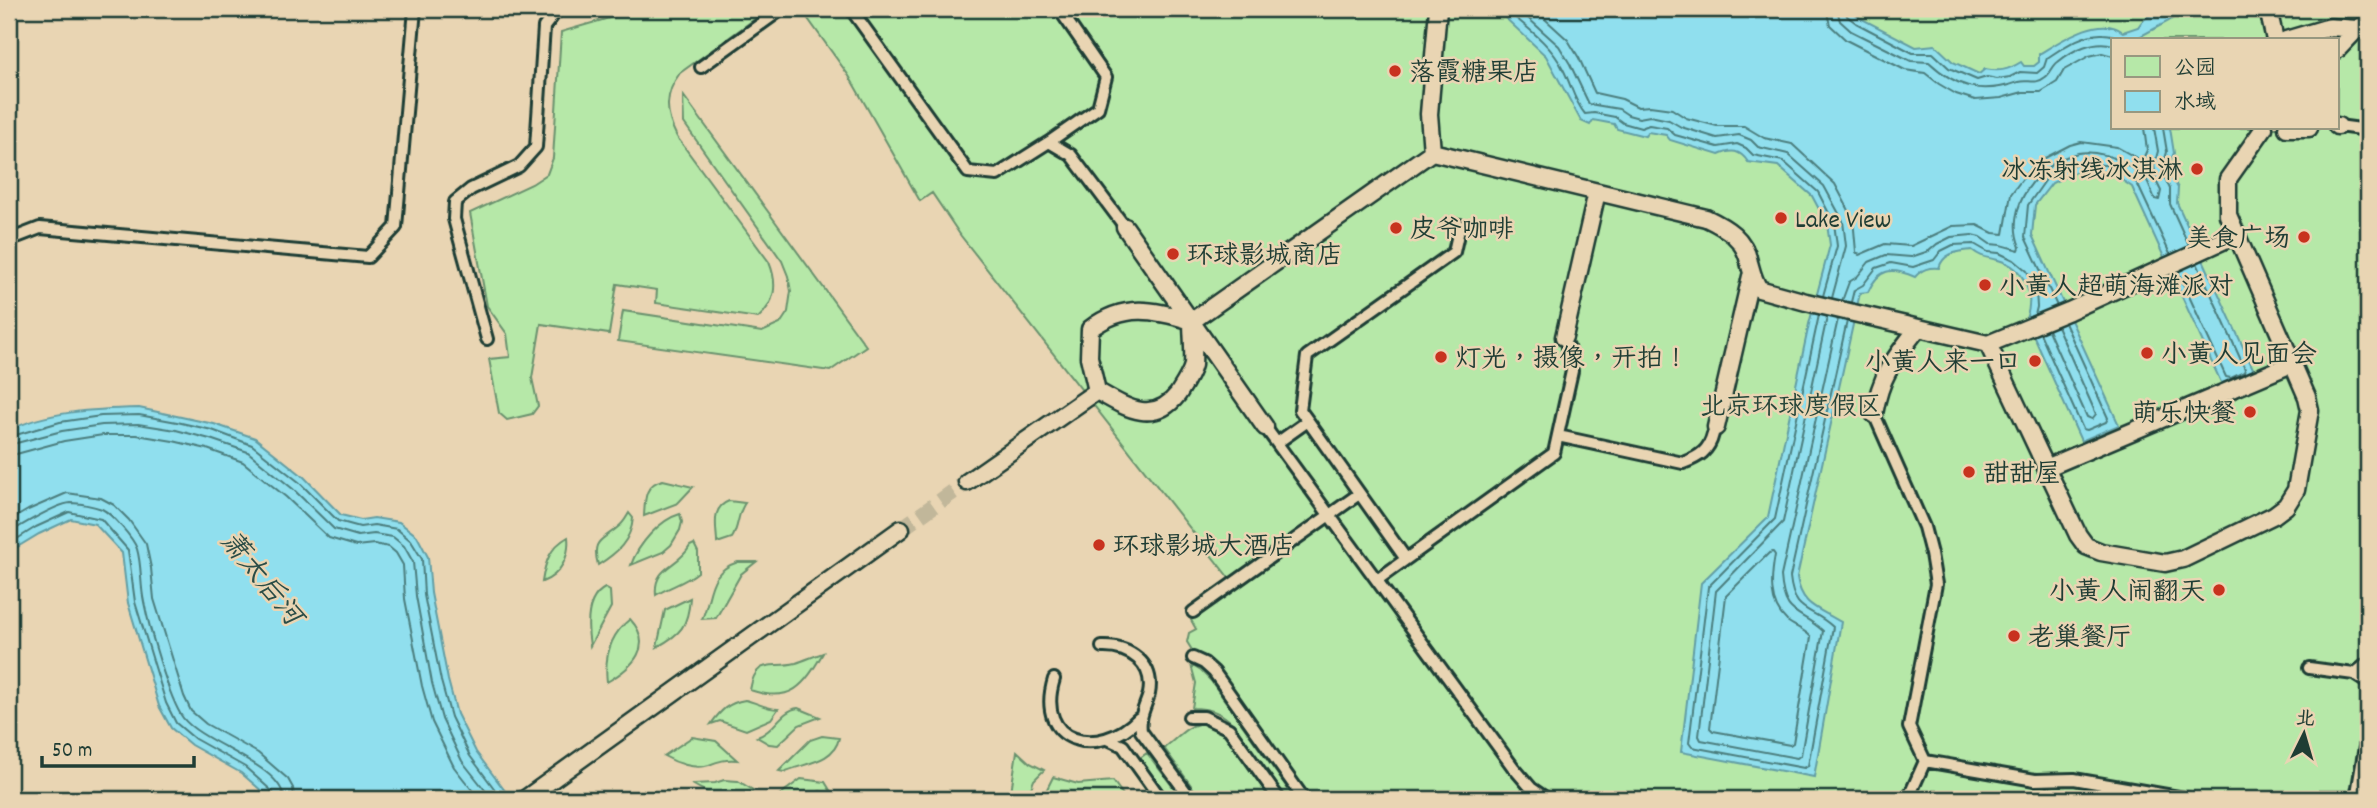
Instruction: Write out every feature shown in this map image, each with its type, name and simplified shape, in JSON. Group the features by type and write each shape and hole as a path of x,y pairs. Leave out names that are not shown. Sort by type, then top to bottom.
{"street":[{"path":"1432,152 1429,114 1438,9"},
{"path":"2268,9 2275,38"},
{"path":"2293,38 2330,27 2362,25"},
{"path":"2338,49 2362,25"},
{"path":"1988,344 2078,535 2086,546 2101,552 2165,563 2183,559 2274,515 2286,506 2296,490 2310,410 2294,363 2228,215 2228,179 2263,130"},
{"path":"1192,321 1432,152 1706,218 1726,228 1740,240 1749,261 1751,276 1715,431"},
{"path":"1566,342 1597,192"},
{"path":"1125,227 1265,427"},
{"path":"1751,276 1759,289 1988,344 2236,235"},
{"path":"1125,311 1157,311 1192,321 1193,366 1170,404 1153,412 1128,409 1097,391 1088,357 1090,330 1106,317 1125,311"},
{"path":"1874,414 1879,388 1892,363 1918,328"},
{"path":"2046,468 2294,363"},
{"path":"967,482 1097,391"},
{"path":"526,799 901,529"}],"lane":[{"path":"9,240 40,228 368,257 396,228 415,9"},
{"path":"487,339 454,219 455,202 471,189 519,166 536,147 544,27 558,9"},
{"path":"701,66 782,9"},
{"path":"851,9 968,172 998,175 1098,108 1106,77 1059,9"},
{"path":"2338,126 2368,130"},
{"path":"1049,142 1072,155 1125,227"},
{"path":"1406,559 1300,410 1307,356 1454,252 1460,225"},
{"path":"1377,580 1554,453 1572,371 1566,342"},
{"path":"1874,414 1924,527 1936,584 1909,727 1925,761 1908,799"},
{"path":"1277,443 1308,421"},
{"path":"1265,427 1513,767 1531,788 1547,799"},
{"path":"1558,436 1683,463 1699,456 1710,445 1715,431"},
{"path":"1193,612 1359,494"},
{"path":"1054,679 1049,703 1057,727 1078,741 1094,743 1128,729 1139,718 1149,691 1149,677 1135,654 1123,649 1102,647"},
{"path":"1193,658 1214,672 1304,799"},
{"path":"2354,674 2368,663"},
{"path":"2309,668 2354,674 2368,683"},
{"path":"1189,717 1204,717 1229,729 1279,799"},
{"path":"1139,718 1141,731 1191,799"},
{"path":"2356,799 2368,729"},
{"path":"1108,739 1123,746 1161,799"},
{"path":"1925,761 2035,780 2074,779 2190,799"}],"green space":[{"path":"640,9 764,9 756,18 680,73 671,89 668,112 677,137 769,262 774,278 772,299 758,318 656,303 657,290 617,284 609,334 541,324 532,378 538,406 532,414 507,420 499,413 489,359 510,357 507,334 487,306 470,213 532,184 547,174 553,158 561,32"},
{"name":"北京环球度假区","path":"801,9 2368,9 2368,799 1331,799 1325,792 1312,799 1221,673 1192,650 1187,642 1189,633 1196,629 1191,620 1236,587 961,236 932,193 920,201 849,76"},
{"path":"683,95 866,346 830,371 618,341 623,311 762,332 780,324 788,312 791,291 782,261 684,123"},
{"path":"663,480 693,487 678,503 644,516 645,499 649,489"},
{"path":"729,501 745,503 732,538 717,543 717,513 723,504"},
{"path":"629,513 633,518 626,540 617,551 598,565 597,545 621,524"},
{"path":"680,514 680,530 671,545 663,552 631,565 650,534 664,522"},
{"path":"568,537 563,564 554,575 542,582 549,556 557,545"},
{"path":"694,544 698,552 698,572 656,595 658,578"},
{"path":"738,562 756,562 741,574 716,618 702,619 716,578 728,566"},
{"path":"605,588 610,591 611,607 590,646 588,622 591,606 598,593"},
{"path":"690,598 682,628 657,647 665,610"},
{"path":"630,619 641,638 641,647 632,663 607,682 610,647 623,625"},
{"path":"823,653 809,675 795,689 776,695 750,690 756,672 761,668 796,663"},
{"path":"1191,665 1211,681 1295,799 1287,799 1233,724 1224,716 1192,708 1196,683"},
{"path":"745,700 778,709 771,719 746,730 720,721 711,724 725,708"},
{"path":"798,708 820,717 799,725 778,745 769,744 757,737 768,731 787,713"},
{"path":"1201,723 1213,725 1223,731 1272,799 1201,799 1164,748 1185,730"},
{"path":"822,736 839,738 831,753 817,761 784,772 779,771 810,740"},
{"path":"692,737 716,741 737,760 698,767 664,756"},
{"path":"1017,751 1030,763 1044,770 1034,780 1027,799 1010,799"},
{"path":"1147,753 1182,799 1170,799 1140,758"},
{"path":"1053,777 1078,784 1113,781 1126,799 1042,799"},
{"path":"801,779 825,782 833,795 820,791 803,799 774,799"},
{"path":"724,780 738,781 753,790 749,797 726,798 692,784 715,783"}],"water":[{"path":"1852,9 1860,18 1916,47 1935,45 1953,62 1979,74 1985,69 2004,70 2021,62 2024,66 2034,66 2039,62 2039,54 2092,27 2114,27 2123,32 2138,27 2152,14 2185,9 2139,38 2111,38 2111,130 2170,130 2174,153 2169,164 2171,176 2178,188 2177,203 2256,375 2224,389 2132,187 2110,172 2081,169 2052,183 2035,205 2032,235 2119,425 2081,441 2026,319 2028,292 2021,275 2015,269 1972,250 1952,254 1944,259 1939,268 1926,269 1915,277 1892,271 1881,274 1868,292 1860,293 1797,577 1802,594 1807,600 1841,622 1814,777 1681,752 1701,583 1768,517 1809,324 1830,245 1827,224 1812,196 1778,166 1748,162 1735,152 1719,155 1670,140 1666,135 1648,132 1645,136 1617,129 1614,124 1593,120 1590,125 1581,121 1546,56 1498,11"},
{"name":"萧太后河","path":"139,408 214,424 255,438 304,477 341,515 361,520 374,518 399,522 417,536 428,557 431,593 457,714 476,752 511,799 271,799 241,773 191,745 171,728 159,706 128,603 122,553 95,524 71,519 9,552 9,431 55,415 89,410"}],"tunnel":[{"path":"901,529 967,482"}],"place":[{"name":"落霞糖果店","path":"1395,71"},
{"name":"冰冻射线冰淇淋","path":"2197,169"},
{"name":"Lake View","path":"1781,218"},
{"name":"皮爷咖啡","path":"1396,228"},
{"name":"美食广场","path":"2304,237"},
{"name":"环球影城商店","path":"1173,254"},
{"name":"小黄人超萌海滩派对","path":"1985,285"},
{"name":"小黄人见面会","path":"2147,353"},
{"name":"灯光，摄像，开拍！","path":"1441,357"},
{"name":"小黄人来一口","path":"2035,361"},
{"name":"萌乐快餐","path":"2250,412"},
{"name":"甜甜屋","path":"1969,472"},
{"name":"环球影城大酒店","path":"1099,545"},
{"name":"小黄人闹翻天","path":"2219,590"},
{"name":"老巢餐厅","path":"2014,636"}]}
